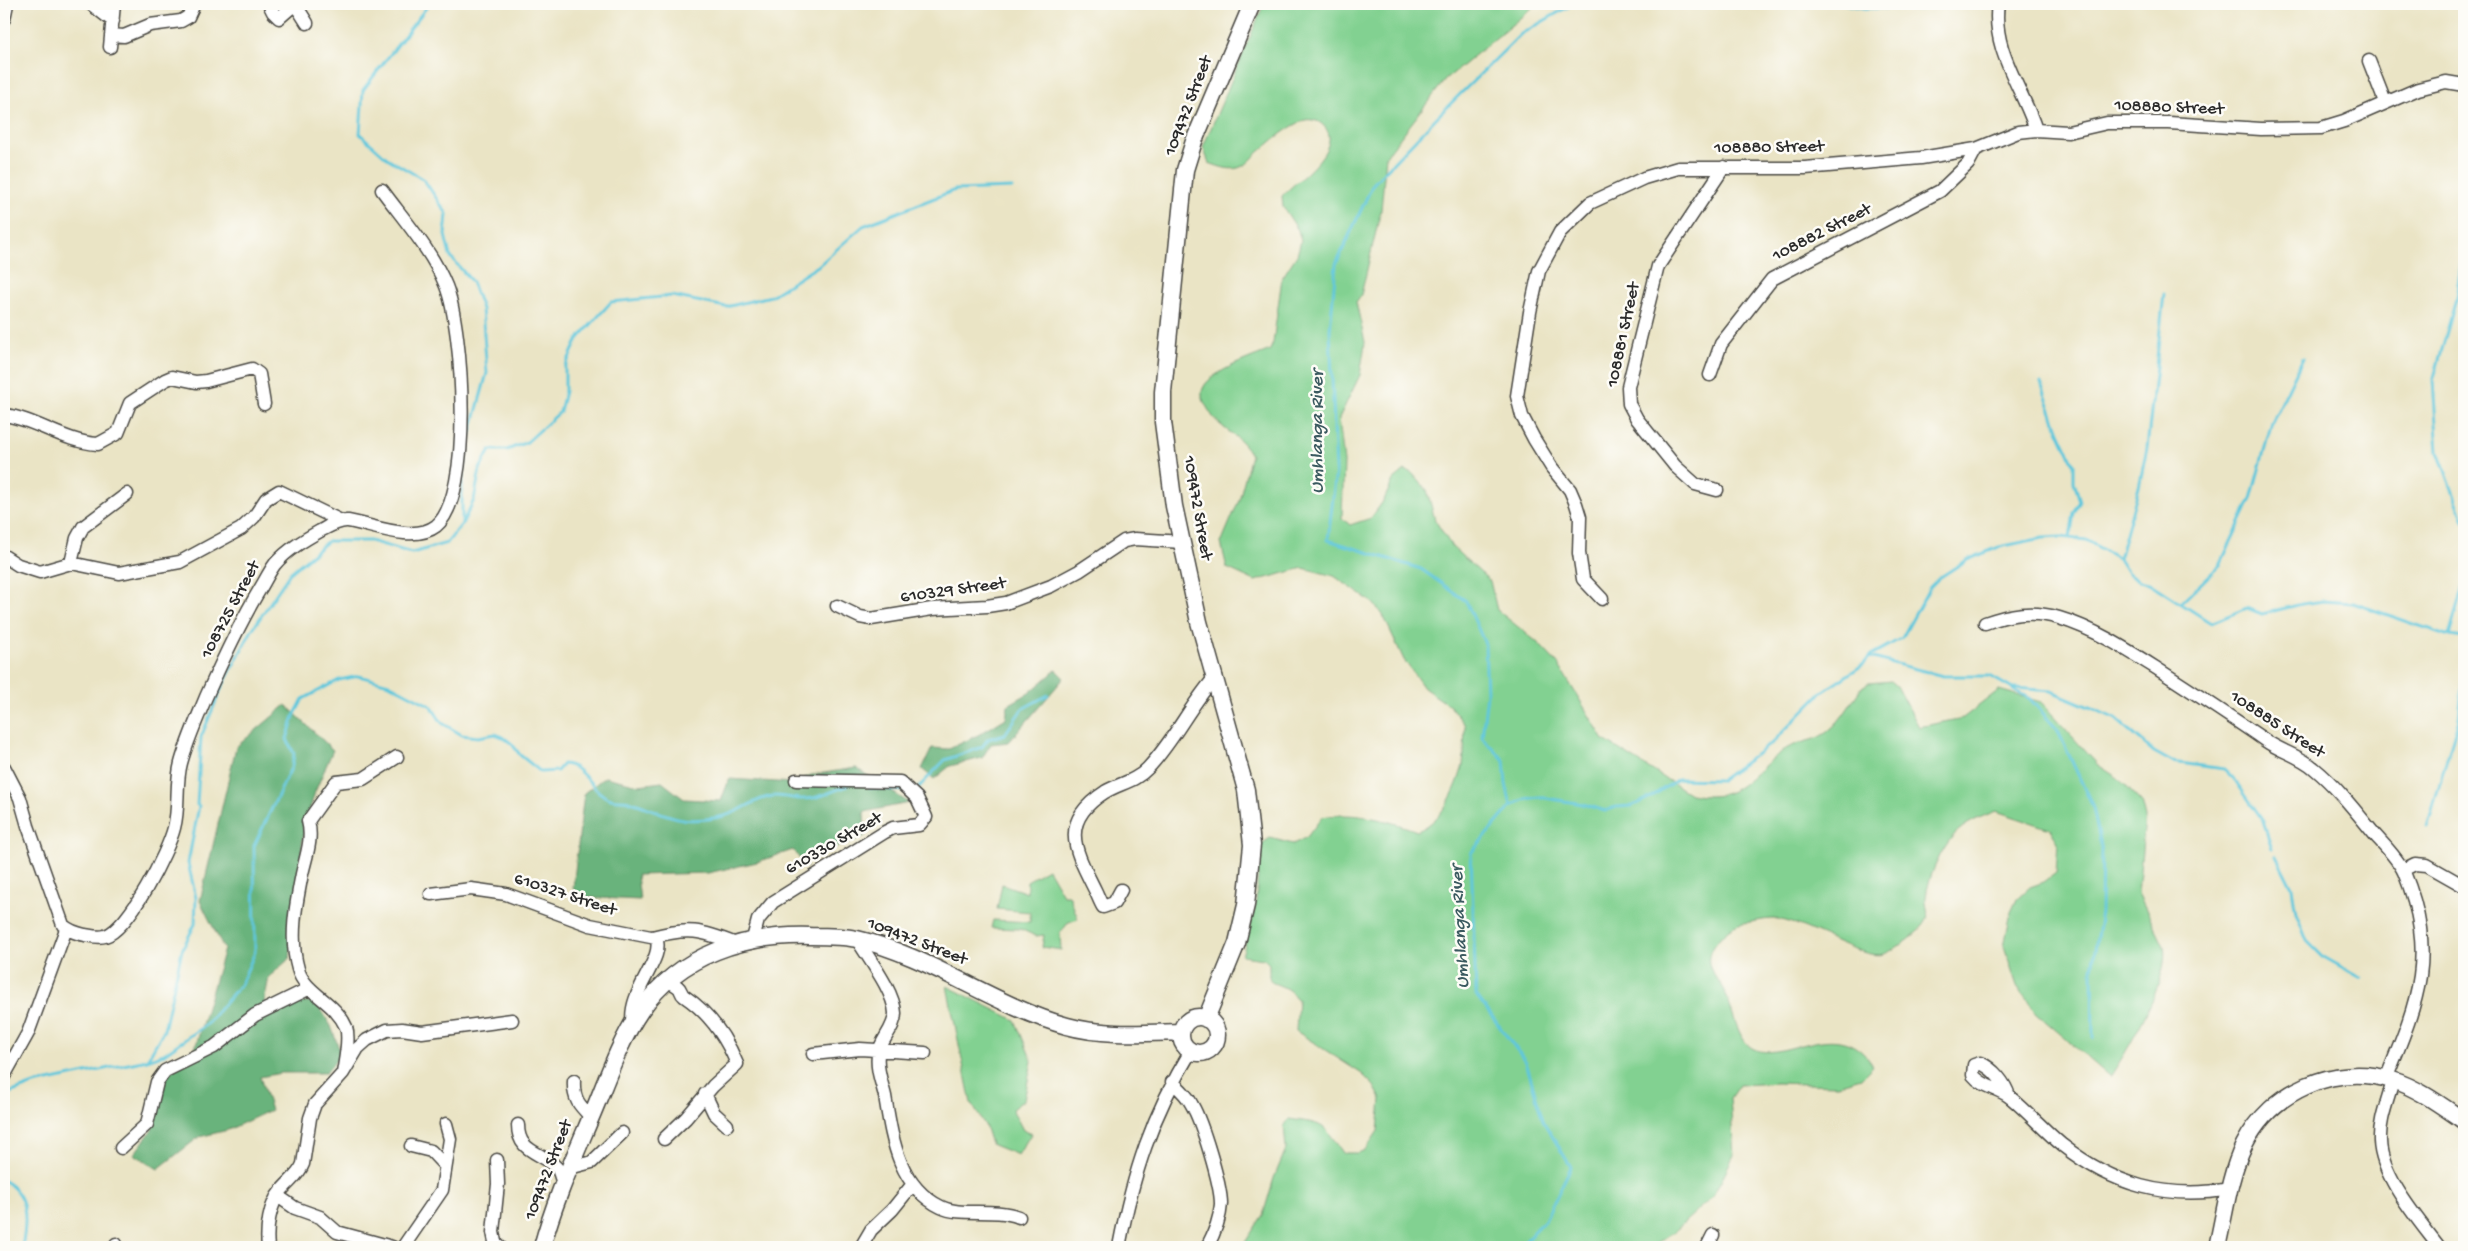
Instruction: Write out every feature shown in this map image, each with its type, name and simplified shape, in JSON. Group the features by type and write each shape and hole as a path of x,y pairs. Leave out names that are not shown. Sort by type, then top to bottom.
{"street":[{"path":"4,19 7,4"},
{"path":"91,4 113,21"},
{"path":"114,4 110,41 150,25 181,22 188,17 194,4"},
{"path":"269,4 279,18 295,4 307,23"},
{"name":"109472 Street","path":"1206,1018 1237,943 1246,904 1252,845 1246,790 1216,676 1199,622 1182,542 1169,470 1163,422 1163,392 1185,170 1194,141 1252,4"},
{"path":"1998,4 1996,24 2005,57 2036,130"},
{"path":"2369,61 2385,102"},
{"name":"108880 Street","path":"1602,599 1583,579 1579,553 1580,517 1576,504 1570,490 1552,468 1534,439 1522,416 1517,396 1530,312 1539,271 1560,232 1590,203 1644,178 1678,168 1804,168 1921,158 1976,149 2003,137 2036,130 2068,132 2106,123 2127,122 2303,130 2321,128 2344,121 2385,102 2438,84 2464,85"},
{"name":"108882 Street","path":"1710,375 1721,344 1772,279 1940,191 1968,164 1976,149"},
{"name":"108881 Street","path":"1717,490 1695,484 1675,466 1637,419 1629,404 1628,387 1658,266 1724,167"},
{"path":"4,556 18,565 40,572 71,563 119,573 180,562 241,529 254,517 266,499 279,491 341,521 386,530 410,533 427,531 439,523 448,509 457,478 460,437 460,363 454,314 446,286 434,264 382,190"},
{"path":"4,415 24,419 65,437 98,444 118,433 130,403 165,380 172,377 196,382 206,381 252,369 260,374 264,404"},
{"path":"71,563 77,538 83,527 127,494"},
{"name":"108725 Street","path":"66,929 91,936 104,936 112,932 130,912 151,882 169,843 175,824 178,779 185,750 205,699 236,632 269,572 282,557 302,542 341,521"},
{"name":"610329 Street","path":"837,606 860,617 871,619 932,610 996,604 1030,595 1063,581 1124,541 1135,539 1182,542"},
{"name":"108885 Street","path":"1985,623 2006,616 2041,614 2078,625 2129,651 2208,701 2272,745 2295,755 2315,768 2363,820 2403,870 2413,898 2419,926 2423,952 2422,974 2416,1002 2390,1080 2382,1117 2381,1150 2398,1189 2439,1247"},
{"path":"1121,890 1114,903 1103,907 1077,856 1075,835 1079,817 1090,802 1112,788 1130,782 1147,770 1216,676"},
{"path":"343,1073 346,1027 332,1005 302,980 298,969 294,938 298,895 311,832 308,821 336,782 362,779 398,757"},
{"path":"4,767 20,798 56,911 66,929 28,1033 4,1076"},
{"name":"610330 Street","path":"753,940 758,920 765,910 785,892 885,832 893,828 919,825 926,817 917,798 900,782 796,780"},
{"path":"2403,870 2415,864 2427,865 2464,886"},
{"name":"610327 Street","path":"431,894 471,889 495,892 526,900 590,926 652,937"},
{"path":"652,937 681,930 708,933 736,944"},
{"name":"109472 Street","path":"542,1247 553,1208 566,1175 633,1024 644,1007 683,968 706,955 736,944 780,935 838,936 857,939 941,971 1038,1015 1071,1027 1111,1032 1180,1032"},
{"path":"633,1024 632,1005 658,949 657,940 652,937"},
{"path":"857,939 887,990 895,1013 891,1029 879,1050 878,1068 895,1147 913,1184 930,1200 947,1209 993,1210 1019,1217"},
{"path":"664,1139 686,1118 705,1094 737,1064 715,1023 681,993 679,987 668,981"},
{"path":"121,1148 147,1124 158,1082 165,1071 214,1047 255,1015 310,988"},
{"path":"1192,1018 1206,1018 1216,1030 1213,1044 1206,1051 1191,1051 1184,1044 1180,1032 1184,1025 1192,1018"},
{"path":"268,1247 269,1221 276,1198 302,1168 310,1118 315,1104 343,1073 358,1048 377,1034 395,1029 422,1032 512,1020"},
{"path":"813,1054 860,1049 925,1053"},
{"path":"1119,1247 1140,1159 1172,1082 1191,1051"},
{"path":"2217,1247 2230,1189 2245,1144 2270,1108 2290,1094 2327,1078 2357,1075 2390,1080 2416,1091 2464,1121"},
{"path":"574,1081 573,1093 580,1106 591,1117"},
{"path":"1172,1082 1192,1103 1199,1120 1211,1156 1221,1202 1219,1218 1206,1247"},
{"path":"705,1094 714,1113 726,1125"},
{"path":"2009,1096 2063,1146 2119,1179 2176,1194 2196,1194 2230,1189"},
{"path":"403,1247 442,1190 450,1139 446,1124"},
{"path":"518,1125 518,1135 524,1146 566,1175 592,1162 622,1133"},
{"path":"411,1146 432,1151 445,1166"},
{"path":"497,1160 498,1184 493,1232 495,1242 500,1247"},
{"path":"861,1247 871,1230 892,1210 913,1184"},
{"path":"276,1198 282,1198 295,1208 320,1217 337,1232 392,1247"},
{"path":"1707,1247 1713,1235"},
{"path":"349,1247 359,1238"}],"green space":[{"path":"1264,4 1537,4 1445,80 1386,156 1381,210 1361,295 1356,302 1365,342 1360,375 1339,418 1344,462 1342,518 1350,525 1371,518 1384,500 1393,480 1405,470 1412,473 1427,490 1435,520 1452,547 1490,581 1497,610 1537,642 1558,664 1604,740 1690,794 1721,795 1732,791 1787,748 1815,739 1826,733 1843,715 1862,687 1868,683 1891,681 1897,686 1919,727 1963,718 1999,690 2041,702 2098,765 2118,778 2141,802 2145,818 2138,893 2164,946 2164,959 2155,994 2137,1032 2110,1077 2036,1013 2017,986 2004,946 2011,912 2017,899 2030,887 2044,882 2056,873 2058,842 2050,829 1996,811 1968,824 1949,841 1929,881 1926,900 1927,919 1925,923 1909,939 1889,952 1874,955 1847,946 1799,925 1773,919 1738,924 1725,932 1718,940 1709,955 1710,966 1725,992 1735,1022 1742,1038 1747,1044 1752,1048 1765,1052 1779,1051 1828,1040 1844,1042 1859,1050 1873,1066 1861,1078 1837,1085 1777,1083 1739,1085 1730,1098 1734,1155 1713,1196 1675,1231 1651,1247 1242,1247 1263,1215 1274,1178 1286,1149 1284,1126 1289,1119 1317,1124 1327,1130 1343,1153 1358,1153 1365,1150 1378,1131 1381,1099 1374,1086 1362,1074 1296,1031 1298,1000 1288,990 1271,982 1269,964 1264,959 1242,956 1256,903 1260,845 1270,838 1293,844 1307,837 1322,817 1334,815 1371,818 1417,831 1426,827 1447,804 1457,784 1463,765 1465,725 1450,706 1424,688 1404,660 1383,615 1373,603 1334,576 1303,568 1255,581 1227,568 1221,543 1239,500 1251,455 1237,438 1213,417 1202,396 1203,388 1209,381 1229,367 1270,350 1273,343 1282,278 1297,255 1301,241 1298,230 1283,207 1282,196 1318,162 1329,141 1327,131 1319,122 1305,120 1281,134 1239,168 1230,169 1209,163 1203,147"},
{"path":"1056,670 1064,678 1009,742 991,744 982,758 950,766 934,779 922,769 932,748 949,749 980,734 1006,718 1008,705 1029,693"},
{"path":"286,705 333,750 315,792 304,829 290,958 269,977 264,1003 290,1004 316,1001 331,1026 341,1054 326,1073 281,1073 260,1077 271,1110 228,1130 199,1137 158,1169 134,1154 152,1130 164,1075 192,1059 224,949 200,901 236,747"},
{"path":"856,768 909,803 864,812 865,836 806,859 807,868 793,850 757,862 708,873 637,875 640,900 580,897 573,888 584,793 605,777 639,785 662,782 684,799 721,801 729,779 794,783 811,775"},
{"path":"1048,869 1063,895 1069,895 1078,919 1069,922 1060,933 1061,950 1042,947 1044,935 1036,936 1020,929 991,928 993,920 1030,922 1030,912 997,909 1002,884 1027,893 1027,881"},
{"path":"947,986 1015,1020 1032,1061 1024,1100 1012,1109 1023,1130 1031,1134 1018,1155 991,1144 985,1125 971,1103"}],"waterway":[{"path":"4,1095 34,1084 147,1060 164,1030 182,950 195,924 196,898 188,863 199,806 197,805 201,737 222,687 252,630 290,573 328,541 370,541 412,553 447,543 462,524 462,483 469,438 487,373 482,309 472,282 450,256 445,235 447,214 424,180 387,158 360,134 363,90 429,4"},
{"name":"Umhlanga River","path":"1520,1247 1545,1220 1571,1167 1543,1121 1526,1062 1476,995 1471,853 1511,806 1506,784 1504,760 1482,737 1487,694 1485,644 1466,601 1421,569 1328,540 1336,471 1330,330 1336,264 1373,184 1521,34 1573,4"},
{"path":"1604,4 1643,8 1672,4"},
{"path":"1845,4 1864,8 1922,9"},
{"path":"463,522 474,500 480,469 490,450 507,450 527,442 560,412 565,391 565,367 578,339 611,302 672,296 726,307 771,296 818,266 863,226 955,190 1012,188"},
{"path":"2464,246 2455,303 2433,381 2438,452 2464,521"},
{"path":"2119,559 2139,487 2147,448 2164,294"},
{"path":"2181,603 2220,565 2251,499 2271,425 2303,358"},
{"path":"2041,383 2059,432 2074,464 2074,482 2080,501 2074,513 2070,538"},
{"path":"1511,806 1525,799 1539,797 1583,804 1605,811 1616,807 1632,806 1651,797 1678,779 1721,780 1772,743 1821,693 1864,664 1871,655 1902,638 1930,587 1939,578 1967,560 1999,547 2043,538 2061,537 2086,540 2119,559 2128,573 2139,581 2149,583 2211,623 2247,608 2262,614 2322,601 2353,603 2449,636 2464,638"},
{"path":"2449,636 2464,583"},
{"path":"1869,657 1943,676 1990,676 2030,699 2057,729 2093,807 2102,850 2101,912 2092,969 2093,1039"},
{"path":"2427,827 2459,718 2464,666"},
{"path":"147,1060 164,1054 207,1024 241,984 255,952 254,846 292,766 294,754 287,739 294,716 303,699 339,680 359,676 389,684 431,706 442,723 462,735 478,737 495,734 503,737 512,744 520,755 541,772 557,771 563,764 571,766 583,774 604,796 613,800 629,801 675,818 709,819 724,816 766,797 777,796 808,799 847,786"},
{"path":"2015,688 2051,691 2116,719 2154,752 2172,762 2224,769 2234,779 2262,819 2272,848"},
{"path":"919,787 945,760 982,747 988,739 1005,734 1022,709 1048,695"},
{"path":"870,787 904,791"},
{"path":"2276,856 2292,888 2296,913 2307,941 2322,956 2361,978"},
{"path":"4,1181 18,1193 22,1201 25,1219 22,1247"}]}
